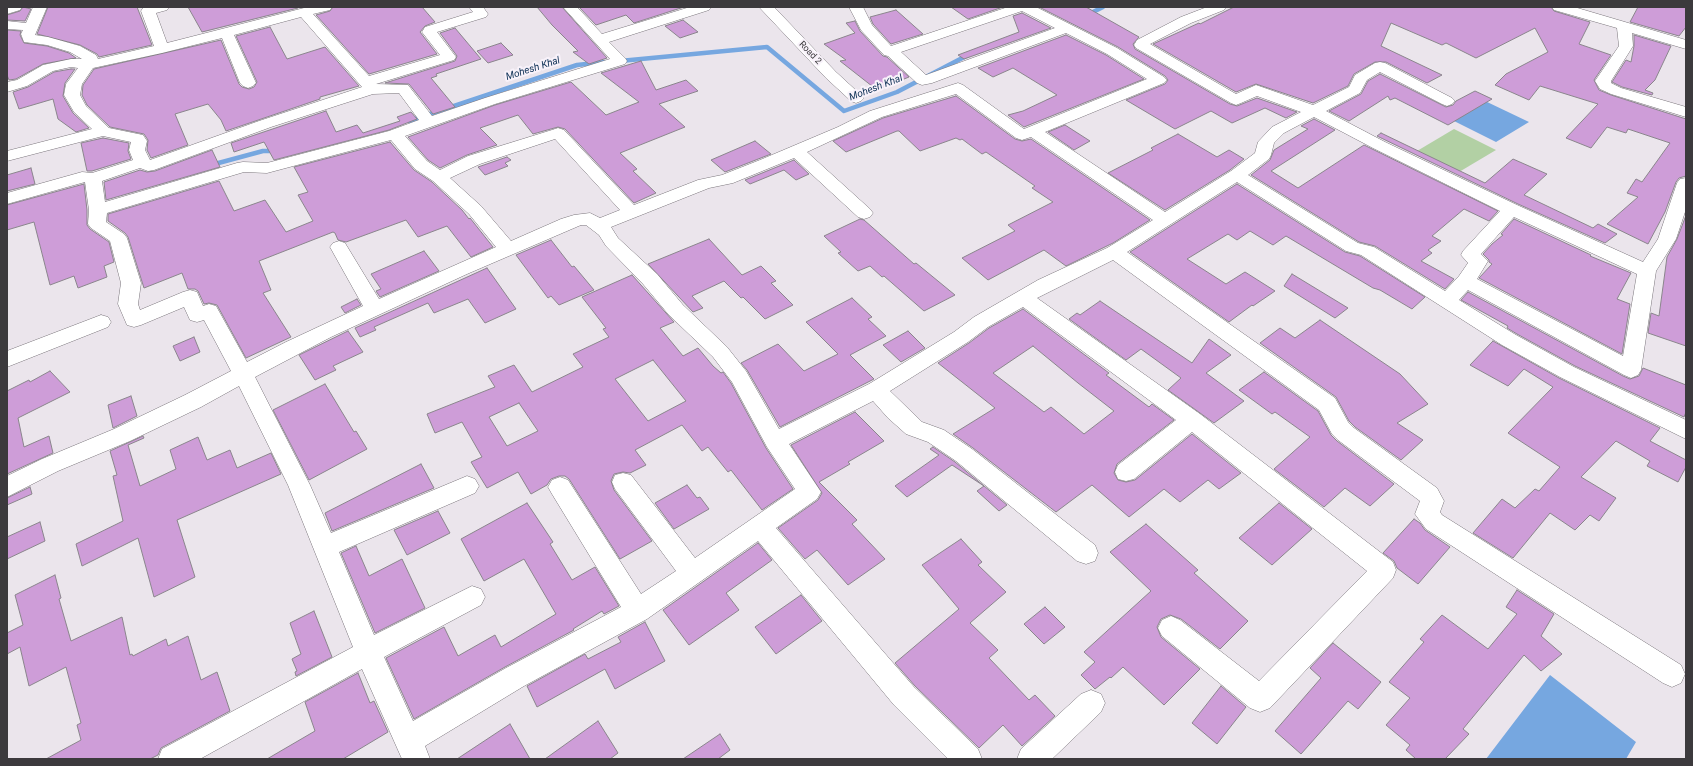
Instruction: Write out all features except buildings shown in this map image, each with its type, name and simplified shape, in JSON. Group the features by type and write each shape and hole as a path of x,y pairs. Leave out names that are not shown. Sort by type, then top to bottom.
{"street":[{"path":"7,10 15,7"},
{"path":"40,7 28,34 29,39 48,41 74,49 91,58 88,65 74,84 72,96 80,109 103,131"},
{"path":"162,7 148,11 162,49"},
{"path":"7,87 22,83 48,68 71,63 88,65 162,49 227,34 325,7"},
{"path":"7,156 103,131 137,138 139,141 137,150 142,162 148,166 449,58 429,32 430,30 481,14 476,7"},
{"path":"98,210 243,167 267,168 395,134 490,101 620,61 570,7"},
{"path":"599,40 704,7"},
{"name":"Road 2","path":"766,7 831,75 856,98"},
{"path":"856,7 866,27 889,52 1021,7"},
{"path":"600,225 704,184 727,178 796,151 876,114 958,88 1022,135 1159,80 1112,51 1025,7"},
{"path":"1219,7 1186,20 1142,43 1141,45 1143,48 1236,100 1256,90 1314,111 1379,145 1511,209 1647,271"},
{"path":"1559,7 1686,45"},
{"path":"304,12 368,86 403,88 428,122"},
{"path":"7,25 18,25 31,28"},
{"path":"1624,26 1626,46 1604,81 1605,86 1616,91 1686,112"},
{"path":"892,51 922,80 927,80 1067,28"},
{"path":"227,34 248,83"},
{"path":"775,441 876,390 956,340 981,322 1045,285 1114,252 1237,175 1263,155 1266,142 1278,130 1355,90 1360,78 1380,66 1447,101"},
{"path":"1033,131 1165,220"},
{"path":"439,177 474,160 558,133 631,212"},
{"path":"395,134 420,165 439,177 475,210 508,249"},
{"path":"796,151 864,213"},
{"path":"7,199 82,177 93,178 142,162"},
{"path":"1237,175 1352,247 1367,252 1447,300 1509,340 1554,365 1686,430"},
{"path":"7,487 50,465 122,435 193,401 243,374 306,341 567,223 580,219 590,219 600,225 612,242 650,280 676,310 720,352 739,377 775,441 809,492 638,612 515,677 412,750 368,652 299,485 243,374 209,311 198,315 190,297 134,320 128,304 131,283 118,238 97,224 98,210 93,178"},
{"path":"1466,281 1631,370 1647,271 1667,239 1686,184"},
{"path":"1447,300 1466,281 1479,261 1470,255 1511,209"},
{"path":"339,247 374,310"},
{"path":"1114,252 1327,404 1346,434 1429,495 1432,501 1427,514 1434,522 1672,674"},
{"path":"1024,298 1192,420 1384,570 1260,699 1171,628"},
{"path":"7,359 101,322"},
{"path":"876,390 896,412 914,428 936,436 964,455 1086,553"},
{"path":"1126,472 1192,420"},
{"path":"623,482 692,573"},
{"path":"324,547 467,486"},
{"path":"560,487 638,612"},
{"path":"760,526 904,696 968,759"},
{"path":"172,759 472,597"},
{"path":"1031,759 1091,703"}],"green space":[{"path":"1454,129 1496,150 1459,172 1417,151"}],"water":[{"path":"1485,101 1529,122 1496,142 1452,120"},
{"path":"1550,675 1636,742 1626,759 1486,759"}],"waterway":[{"name":"Mohesh Khal","path":"1087,15 1103,7"},
{"name":"Mohesh Khal","path":"620,61 767,47 844,111 897,92 968,55"},
{"name":"Mohesh Khal","path":"409,121 577,65 605,62"},
{"name":"Mohesh Khal","path":"211,165 263,151 275,151"}]}
